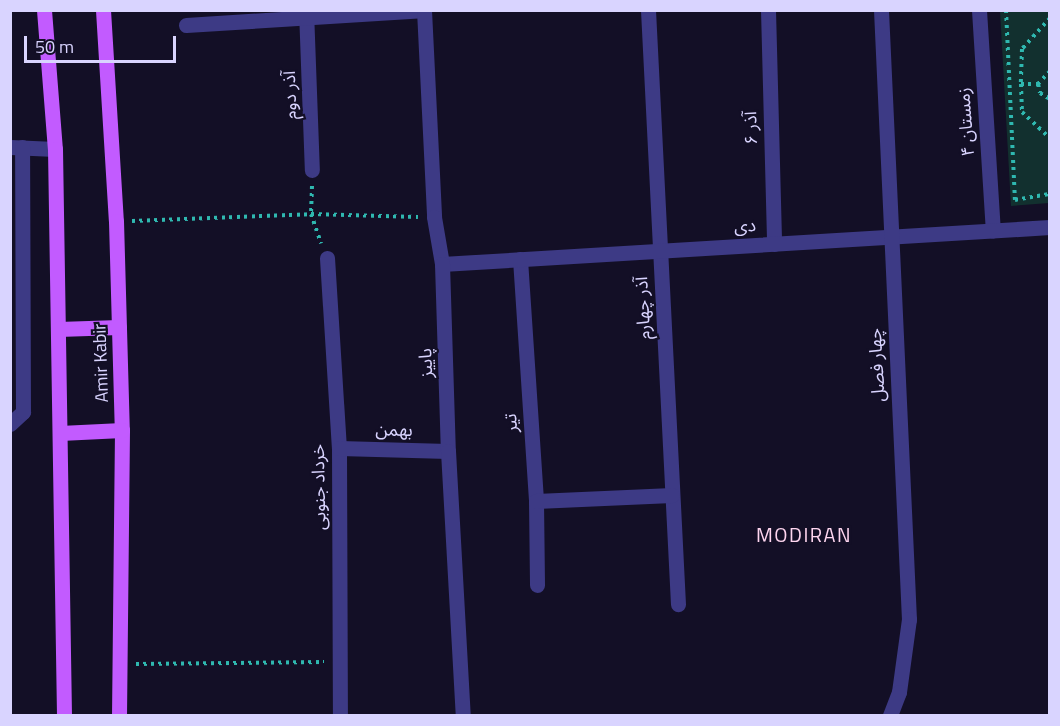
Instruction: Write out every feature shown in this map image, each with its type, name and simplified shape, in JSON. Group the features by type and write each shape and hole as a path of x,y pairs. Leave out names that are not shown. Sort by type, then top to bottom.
{"main road":[{"path":"44,10 55,149 64,716"},
{"name":"Amir Kabir","path":"103,10 116,221 122,430 119,716"},
{"path":"58,328 119,327"},
{"path":"60,433 122,430"}],"street":[{"path":"186,25 306,14 423,10"},
{"name":"پاییز","path":"423,10 434,217 442,264 448,451 463,716"},
{"name":"آذر چهارم","path":"648,10 678,604"},
{"name":"آذر ۶","path":"768,10 774,244"},
{"name":"چهار فصل","path":"881,10 909,619 899,692 890,716"},
{"name":"زمستان ۴","path":"979,10 993,231"},
{"name":"آذر دوم","path":"306,14 312,170"},
{"path":"10,424 23,412 16,147 55,149"},
{"name":"دی","path":"442,264 1050,227"},
{"name":"خرداد جنوبی","path":"327,258 339,448 340,716"},
{"name":"تیر","path":"520,259 536,501 537,585"},
{"name":"بهمن","path":"339,448 448,451"},
{"path":"536,501 672,495"}],"path":[{"path":"1006,10 1015,200 1050,194"},
{"path":"1050,18 1022,49 1021,84 1022,112 1050,138"},
{"path":"1021,84 1038,84 1050,71"},
{"path":"1038,84 1040,93 1050,99"},
{"path":"312,170 311,214 327,258"},
{"path":"116,221 311,214 434,217"},
{"path":"131,664 339,662"}],"green space":[{"path":"1000,11 1049,11 1049,203 1011,206"}],"district":[{"name":"MODIRAN","path":"804,534"}]}
